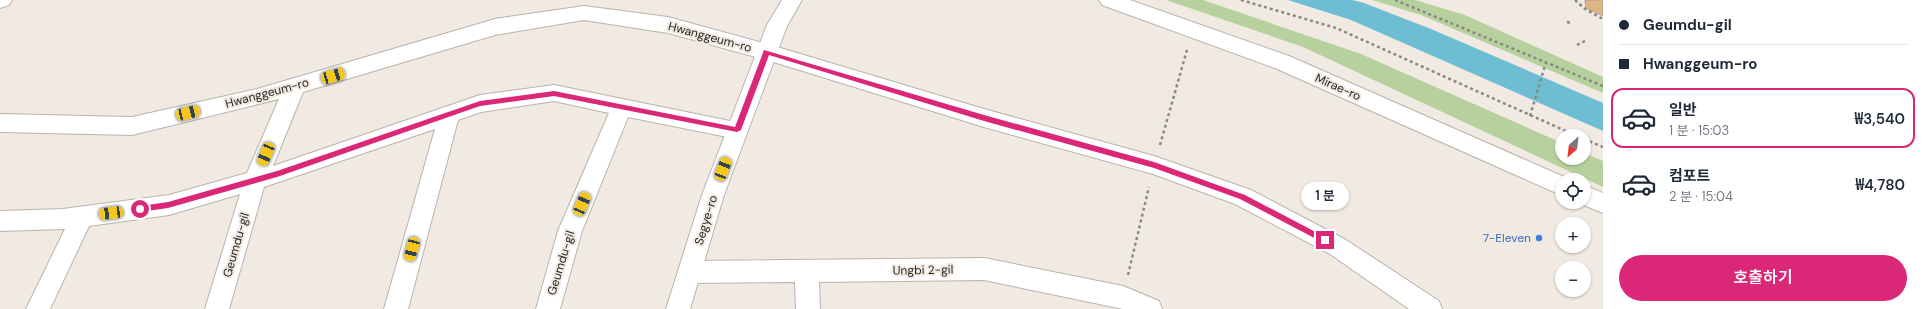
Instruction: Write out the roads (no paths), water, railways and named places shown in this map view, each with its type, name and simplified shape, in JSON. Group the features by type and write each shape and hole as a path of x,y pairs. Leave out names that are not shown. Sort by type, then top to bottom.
{"street":[{"name":"Segye-ro","path":"678,309 713,195 777,25 792,0"},
{"name":"Mirae-ro","path":"1109,0 1282,62 1555,182"},
{"name":"Hwanggeum-ro","path":"0,122 132,126 295,86 495,27 584,13 668,25 767,52 984,118 1154,165 1243,197 1338,247 1430,309"},
{"name":"Geumdu-gil","path":"217,309 255,181 295,86"},
{"path":"0,221 63,219 168,205 255,181 480,104 554,93 737,130"},
{"name":"Geumdu-gil","path":"548,309 570,231 622,106"},
{"path":"396,309 449,115"},
{"path":"1591,198 1603,203"},
{"path":"38,309 82,217"},
{"name":"Ungbi 2-gil","path":"690,272 984,269 1123,296 1150,309"},
{"path":"806,271 808,309"}],"water":[{"path":"1288,0 1352,0 1364,3 1431,29 1603,103 1603,131 1351,20"}],"place":[{"name":"7-Eleven","path":"1539,238"}]}
